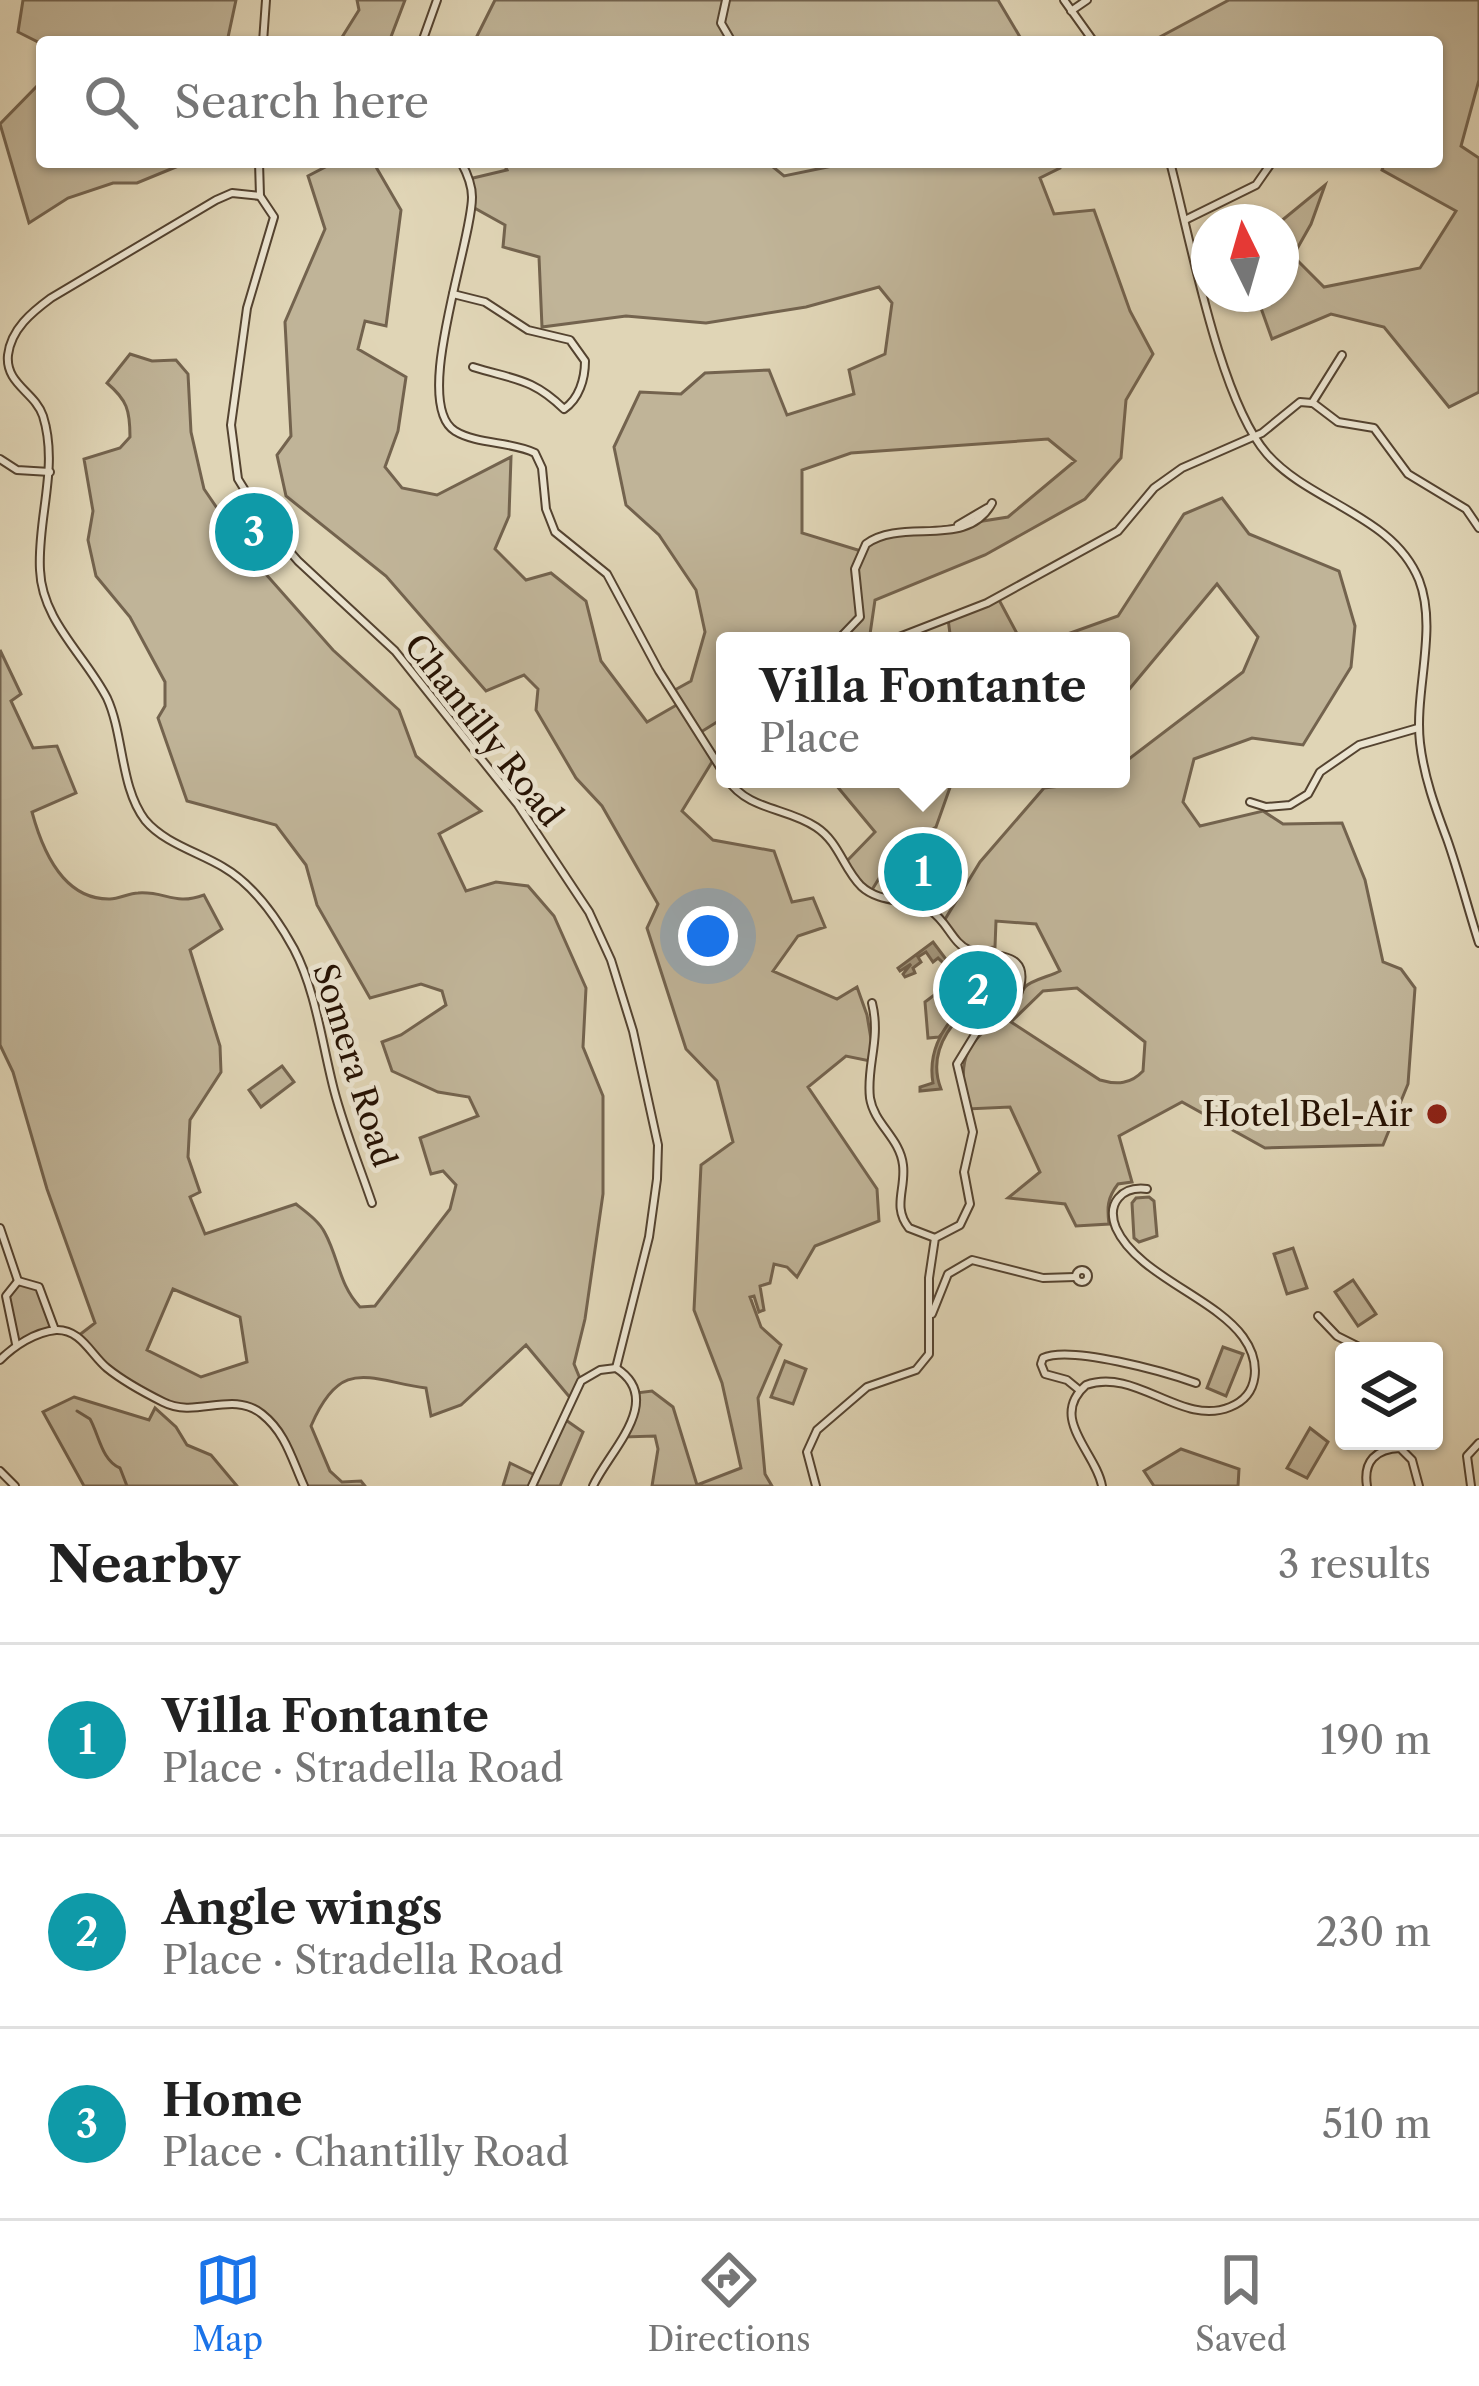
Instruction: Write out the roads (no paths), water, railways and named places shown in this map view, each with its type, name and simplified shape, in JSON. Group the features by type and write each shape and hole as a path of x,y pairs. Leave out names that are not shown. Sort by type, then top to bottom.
{"street":[{"path":"263,36 266,0"},
{"path":"424,36 437,0"},
{"path":"726,0 720,17 729,36"},
{"path":"1064,0 1090,36"},
{"path":"1071,11 1087,0"},
{"name":"Chantilly Road","path":"259,168 260,196 274,217 253,281 244,329 231,425 238,479 265,523 395,651 518,806 589,912 634,1031 658,1145 657,1179 649,1237 616,1367"},
{"path":"463,168 472,194 438,400 442,419 456,432 536,453 555,532 607,574 659,671 716,761"},
{"path":"1172,168 1232,386 1253,437 1283,469 1388,539 1415,572 1423,593 1425,621 1418,728 1426,780 1479,943"},
{"path":"1185,220 1256,185 1268,168"},
{"name":"Somera Road","path":"260,196 232,194 216,200 28,315 11,345 8,369 42,412 50,472 40,570 49,612 107,699 136,804 146,822 161,835 227,869 251,889 290,943 305,976 336,1097 372,1202"},
{"path":"453,293 485,302 515,325 570,340 586,361 584,379 564,409 535,384 473,368"},
{"path":"1312,403 1342,355"},
{"path":"913,632 987,604 1118,531 1154,488 1182,468 1253,437 1293,406 1312,403 1338,422 1374,428 1416,482 1466,509 1479,528"},
{"path":"0,459 17,470 50,472"},
{"path":"846,632 860,617 862,602 854,569 866,544 893,534 981,519 990,505"},
{"path":"1250,802 1266,807 1290,805 1308,794 1320,772 1359,745 1418,728"},
{"path":"737,788 752,803 820,830 870,893 918,904 944,921 967,950 1004,955 1018,968 1017,997 979,1028 957,1064 973,1132 964,1172 970,1204 960,1225 934,1238 908,1228 898,1208 904,1183 900,1149 875,1115 871,1101 877,1034 872,1003"},
{"path":"1102,1486 1097,1468 1072,1428 1072,1404 1079,1390 1108,1382 1148,1390 1189,1409 1220,1411 1247,1397 1256,1369 1242,1336 1139,1255 1115,1225 1114,1204 1119,1194 1133,1187 1147,1189"},
{"path":"0,1228 18,1281"},
{"path":"816,1486 807,1452 817,1430 876,1381 916,1370 929,1354 934,1238"},
{"path":"931,1318 948,1274 971,1261 1043,1278 1075,1277"},
{"path":"18,1281 38,1287 55,1330"},
{"path":"16,1344 6,1296 18,1281"},
{"path":"1318,1316 1349,1342"},
{"path":"0,1360 16,1344 55,1330 78,1336 106,1367 177,1408 239,1404 256,1410 283,1438 304,1486"},
{"path":"1079,1390 1067,1380 1045,1374 1043,1358 1060,1354 1144,1366 1196,1383"},
{"path":"532,1486 581,1382 616,1367 634,1387 636,1409 593,1486"},
{"path":"1471,1486 1466,1456 1479,1443"},
{"path":"1367,1486 1370,1460 1386,1450"},
{"path":"1406,1450 1419,1486"},
{"path":"0,1471 15,1486"}],"waterway":[{"path":"77,1411 90,1419 105,1454 120,1468 127,1486"}],"place":[{"name":"Home","path":"254,532"},
{"name":"Villa Fontante","path":"923,872"},
{"name":"Angle wings","path":"978,990"},
{"name":"Hotel Bel-Air","path":"1437,1114"}]}
